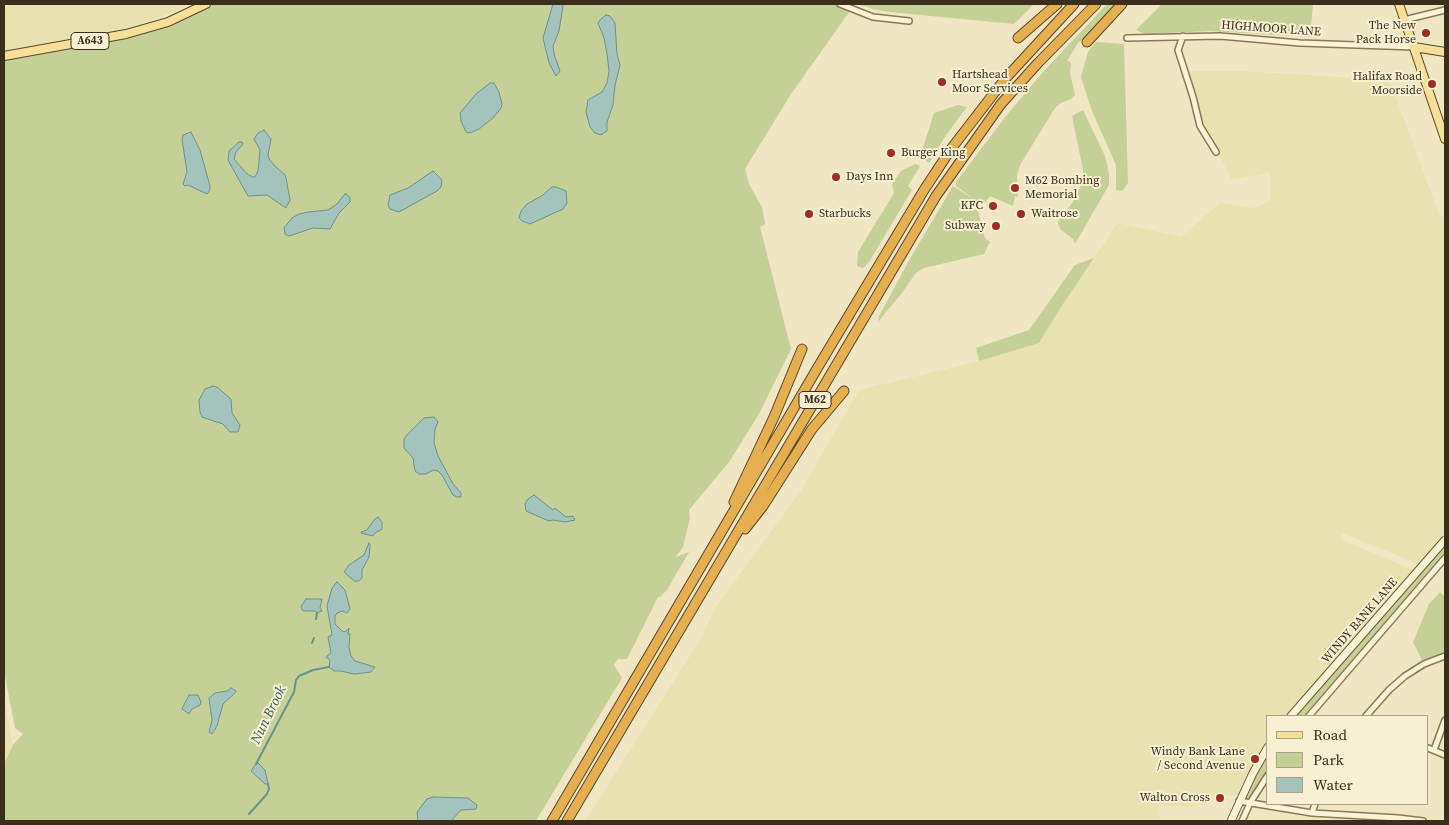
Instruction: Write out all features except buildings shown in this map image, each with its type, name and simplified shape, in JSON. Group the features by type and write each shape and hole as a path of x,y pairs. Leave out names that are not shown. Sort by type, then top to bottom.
{"highway":[{"path":"1018,38 1057,4"},
{"name":"M62","path":"552,821 924,190 951,149 1005,80 1074,4"},
{"name":"M62","path":"568,821 936,196 1001,104 1096,4"},
{"path":"1086,42 1122,4"},
{"path":"711,550 774,417 802,349"},
{"path":"720,563 763,506 812,429 844,391"}],"main road":[{"name":"A643","path":"4,56 126,34 168,22 206,4"},
{"path":"1399,4 1445,139"},
{"path":"1414,47 1445,52"},
{"name":"WINDY BANK LANE","path":"1292,715 1445,540"},
{"path":"1231,821 1239,801 1266,752"}],"street":[{"path":"840,4 873,17 909,21"},
{"path":"1404,20 1445,10"},
{"path":"1184,36 1178,50 1200,126 1216,152"},
{"name":"HIGHMOOR LANE","path":"1127,38 1220,36 1300,43 1414,47"},
{"name":"WINDY BANK LANE","path":"1310,715 1445,558"},
{"path":"1367,715 1389,690 1405,676 1424,664 1445,656"},
{"path":"1445,720 1431,749 1445,755"},
{"path":"1242,821 1250,803 1266,778"},
{"path":"1239,801 1312,813 1423,821"},
{"path":"1312,813 1315,805"}],"shaded area":[{"path":"4,4 189,4 147,22 92,37 4,54"},
{"path":"1187,71 1241,71 1386,80 1391,84 1440,217 1445,215 1445,533 1419,564 1342,533 1340,539 1413,570 1289,715 1266,715 1266,745 1238,795 1217,796 1191,807 1159,805 1160,821 585,821 700,640 716,606 799,494 859,390 979,361 1039,343 1118,223 1181,237 1220,203 1253,208 1271,201 1270,172 1232,180 1202,122"},
{"path":"4,697 13,745 4,764"}],"green space":[{"path":"206,4 855,4 791,94 745,169 749,184 762,207 765,224 760,227 791,349 759,414 729,462 689,510 690,518 683,547 676,557 689,552 667,590 658,597 627,659 618,659 614,665 622,678 536,821 4,821 4,764 13,745 23,734 15,728 4,671 4,59 126,34"},
{"path":"859,4 1034,4 1014,24 889,12"},
{"path":"1107,4 1117,4 1078,43 1067,61 1071,64 1070,72 1075,95 1055,108 1020,165 1017,174 1018,197 1015,196 1013,206 990,196 983,205 976,201 973,208 978,211 985,238 990,242 984,254 924,268 916,273 878,322 879,316 911,257 953,186 975,200 956,186 956,182 1006,116 1043,72"},
{"path":"1162,4 1313,4 1310,37 1210,31 1145,34 1136,30"},
{"path":"1096,42 1124,44 1128,183 1122,191 1116,190 1116,165 1092,111 1081,77 1088,52"},
{"path":"958,105 967,107 946,135 929,163 920,157 934,113"},
{"path":"1083,110 1105,156 1109,173 1109,185 1075,244 1073,239 1061,230 1058,224 1082,184 1083,170 1072,116"},
{"path":"915,164 920,166 908,186 912,190 869,262 863,268 857,266 858,252 894,193 892,184 901,171"},
{"path":"1094,258 1039,343 979,361 976,348 1029,330 1075,265"},
{"path":"1445,540 1445,558 1310,715 1292,715"},
{"path":"1440,592 1445,597 1445,656 1424,664 1413,642 1429,604"},
{"path":"1266,751 1266,778 1250,803 1239,801"}],"water":[{"path":"553,4 562,4 563,6 559,31 553,46 560,71 556,76 549,63 543,38"},
{"path":"606,15 610,16 615,23 617,54 620,65 613,105 607,122 607,131 601,135 595,133 590,127 586,112 588,100 602,92 607,83 609,71 607,54 604,38 598,23"},
{"path":"490,83 494,83 499,92 501,108 493,118 479,129 470,133 466,132 460,113 476,94"},
{"path":"264,130 271,139 269,159 286,178 290,200 286,208 267,195 248,196 228,160 229,151 239,142 242,142 243,144 236,152 234,159 247,174 255,177 258,171 260,150 254,139 258,133"},
{"path":"191,132 200,150 210,186 207,194 183,184 187,172 182,139 183,135"},
{"path":"433,171 442,180 441,187 437,191 399,212 390,209 388,205 390,195 408,188"},
{"path":"552,187 566,191 567,203 563,209 530,224 522,221 519,218 521,211 527,204 543,195"},
{"path":"345,194 350,198 350,202 339,213 330,229 313,228 289,236 285,234 284,228 292,218 308,212 328,210 337,204"},
{"path":"213,386 217,387 231,399 232,413 240,425 238,432 230,432 223,424 202,417 199,400 205,389"},
{"path":"434,417 438,422 435,429 434,443 438,456 453,484 461,493 461,497 453,495 438,471 433,470 426,474 419,474 415,471 413,458 404,448 404,439 407,435 424,418"},
{"path":"534,495 553,510 555,508 566,517 573,516 575,520 565,522 549,521 526,511 525,504"},
{"path":"378,517 382,522 382,529 373,536 361,533 367,530"},
{"path":"369,543 369,557 362,570 362,578 359,581 354,581 344,572 349,565 364,555"},
{"path":"337,582 345,590 350,609 347,613 343,611 337,613 335,624 345,632 349,628 351,656 355,661 375,667 371,672 354,674 334,671 329,667 330,660 326,657 331,653 328,637 332,635 327,606 332,588"},
{"path":"306,599 322,599 320,608 322,611 317,613 315,611 303,611 301,607"},
{"path":"231,688 236,691 223,704 217,726 212,734 209,732 212,720 209,698 215,693 227,691"},
{"path":"189,695 198,695 201,702 189,714 182,709"},
{"path":"258,763 265,770 268,784 265,784 251,771"},
{"path":"433,797 468,798 477,805 476,809 461,810 451,821 418,821 417,812 427,799"}],"waterway":[{"path":"316,619 317,613"},
{"path":"312,643 314,638"},
{"name":"Nun Brook","path":"256,764 294,692 296,680 299,676 313,670 329,667"},
{"name":"Nun Brook","path":"249,814 267,794 268,784"}],"place":[{"name":"The New Pack Horse","path":"1426,33"},
{"name":"Hartshead Moor Services","path":"942,82"},
{"name":"Halifax Road Moorside","path":"1432,84"},
{"name":"Burger King","path":"891,153"},
{"name":"Days Inn","path":"836,177"},
{"name":"M62 Bombing Memorial","path":"1015,188"},
{"name":"KFC","path":"993,206"},
{"name":"Starbucks","path":"809,214"},
{"name":"Waitrose","path":"1021,214"},
{"name":"Subway","path":"996,226"},
{"name":"Windy Bank Lane / Second Avenue","path":"1255,759"},
{"name":"Walton Cross","path":"1220,798"}]}
